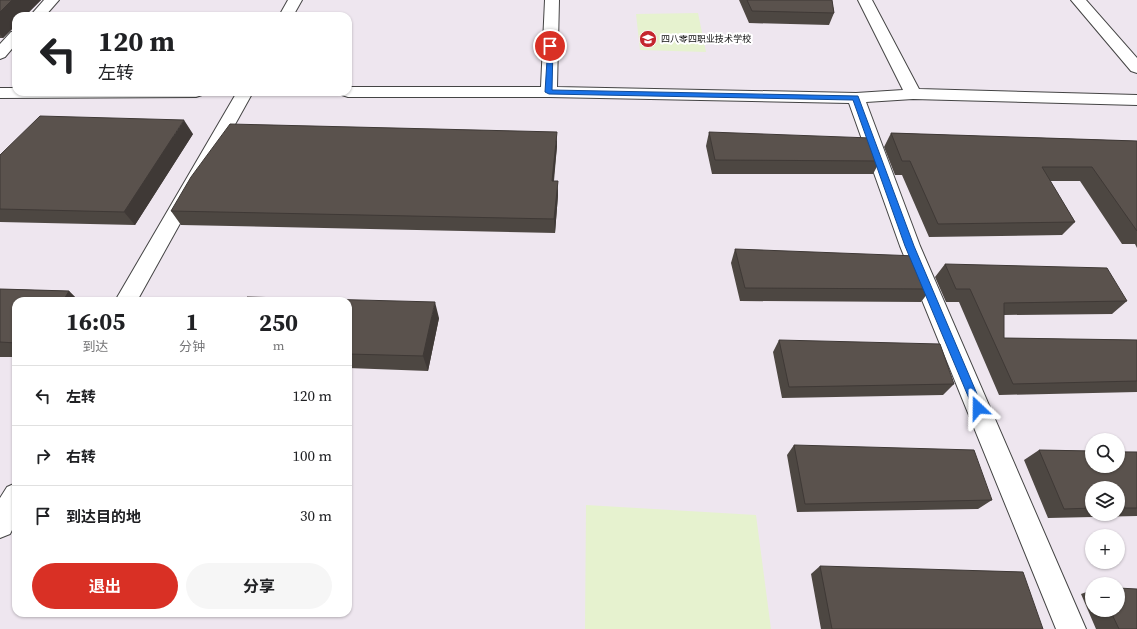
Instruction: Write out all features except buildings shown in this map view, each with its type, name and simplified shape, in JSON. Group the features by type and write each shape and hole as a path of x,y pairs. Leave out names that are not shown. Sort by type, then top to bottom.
{"street":[{"path":"41,12 52,0"},
{"path":"288,12 295,0"},
{"path":"549,92 552,0"},
{"path":"865,0 913,94"},
{"path":"1078,0 1137,68"},
{"path":"0,54 12,40"},
{"path":"352,92 549,92 856,98 913,94 1137,100"},
{"path":"0,93 12,93"},
{"path":"128,297 243,96"},
{"path":"856,98 910,246 1071,629"},
{"path":"0,524 12,503"}],"shaded area":[{"path":"0,0 1137,0 1137,629 0,629"}],"green space":[{"path":"698,13 706,52 640,50 636,14"},
{"path":"586,505 756,515 771,629 585,629"}],"place":[{"name":"四八零四职业技术学校","path":"648,39"}],"route":[{"path":"550,46 549,92 856,98 910,246 978,408"}]}
